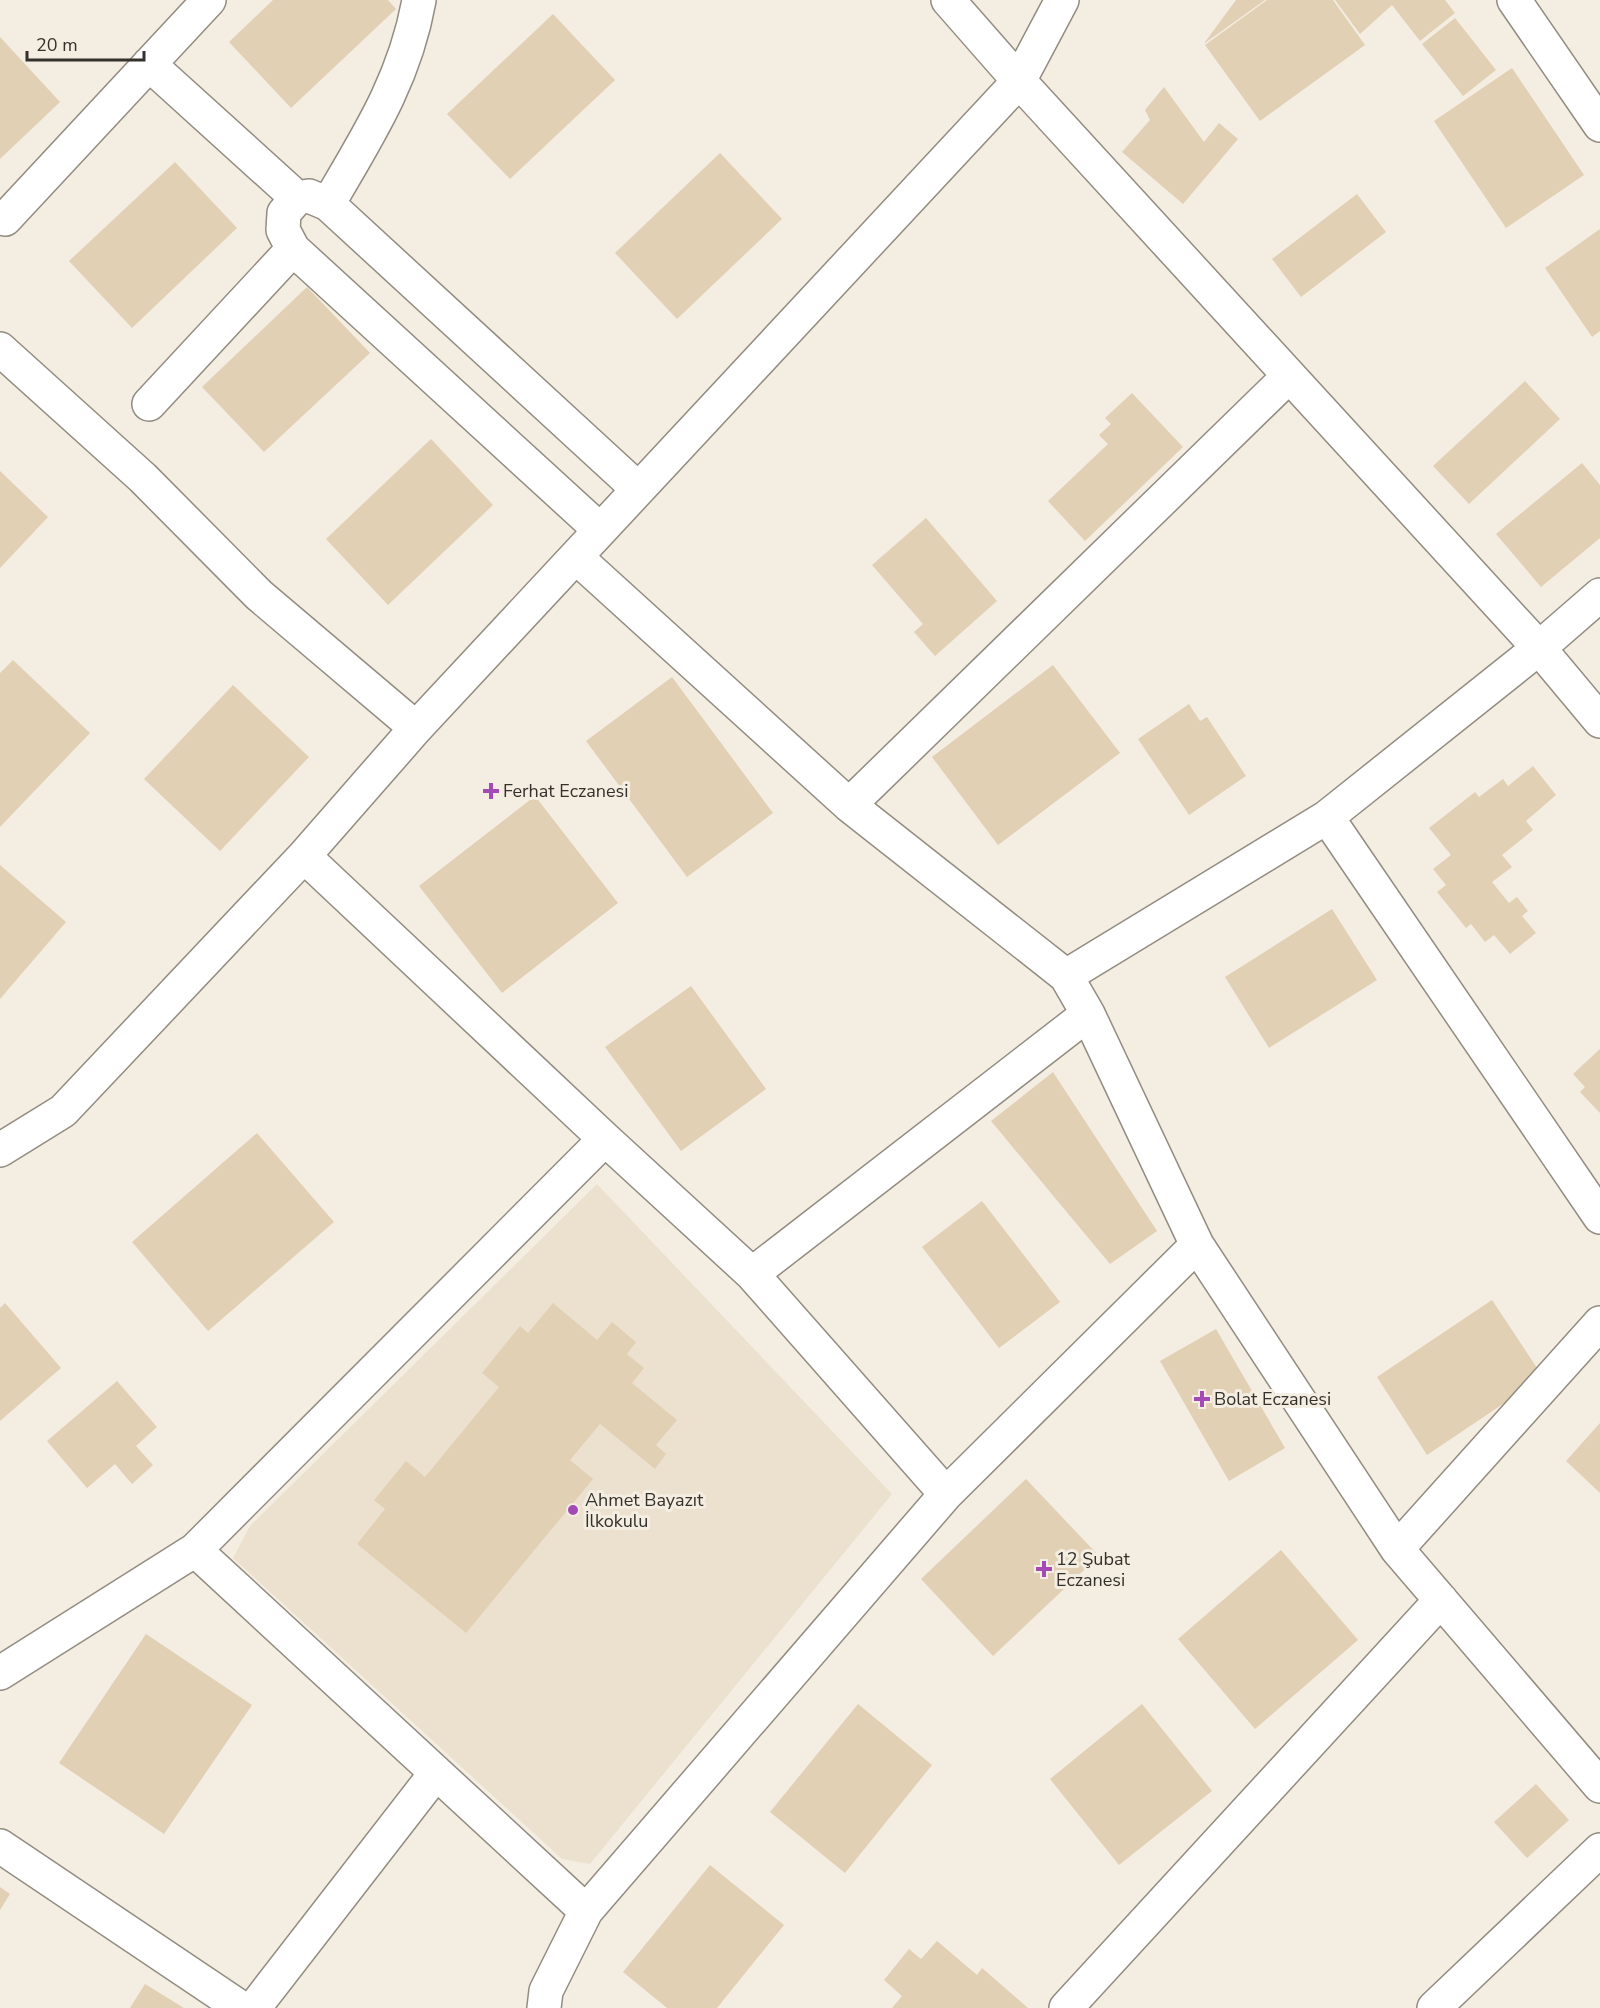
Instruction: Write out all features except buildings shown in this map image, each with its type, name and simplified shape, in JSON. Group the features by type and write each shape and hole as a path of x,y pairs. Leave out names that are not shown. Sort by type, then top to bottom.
{"street":[{"path":"4,219 209,0"},
{"path":"419,0 406,55 382,111 313,201 284,213 283,230 293,249 600,530"},
{"path":"948,0 1019,81 1539,648 1600,721"},
{"path":"0,1150 63,1111 304,856 416,728 1019,81 1062,0"},
{"path":"1514,0 1600,125"},
{"path":"149,64 313,201 638,489"},
{"path":"149,404 293,249"},
{"path":"0,349 143,478 259,595 416,728"},
{"path":"849,805 1289,376"},
{"path":"576,557 849,805 1065,976 1088,1014 1197,1245 1397,1549 1600,1786"},
{"path":"1065,976 1327,817 1539,648 1600,596"},
{"path":"1327,817 1600,1217"},
{"path":"304,856 752,1275 946,1494"},
{"path":"752,1275 1088,1014"},
{"path":"0,1673 195,1550 604,1139"},
{"path":"552,2002 586,1911 946,1494 1197,1245"},
{"path":"1397,1549 1600,1323"},
{"path":"195,1550 586,1911"},
{"path":"1066,2008 1440,1600"},
{"path":"254,2008 436,1773"},
{"path":"0,1846 241,2008"},
{"path":"1434,2008 1600,1850"}],"shaded area":[{"name":"Ahmet Bayazıt İlkokulu","path":"597,1184 892,1494 590,1864 562,1859 233,1558 250,1526"}],"place":[{"name":"Ferhat Eczanesi","path":"491,791"},
{"name":"Bolat Eczanesi","path":"1202,1399"},
{"name":"Ahmet Bayazıt İlkokulu","path":"573,1510"},
{"name":"12 Şubat Eczanesi","path":"1044,1569"}]}
